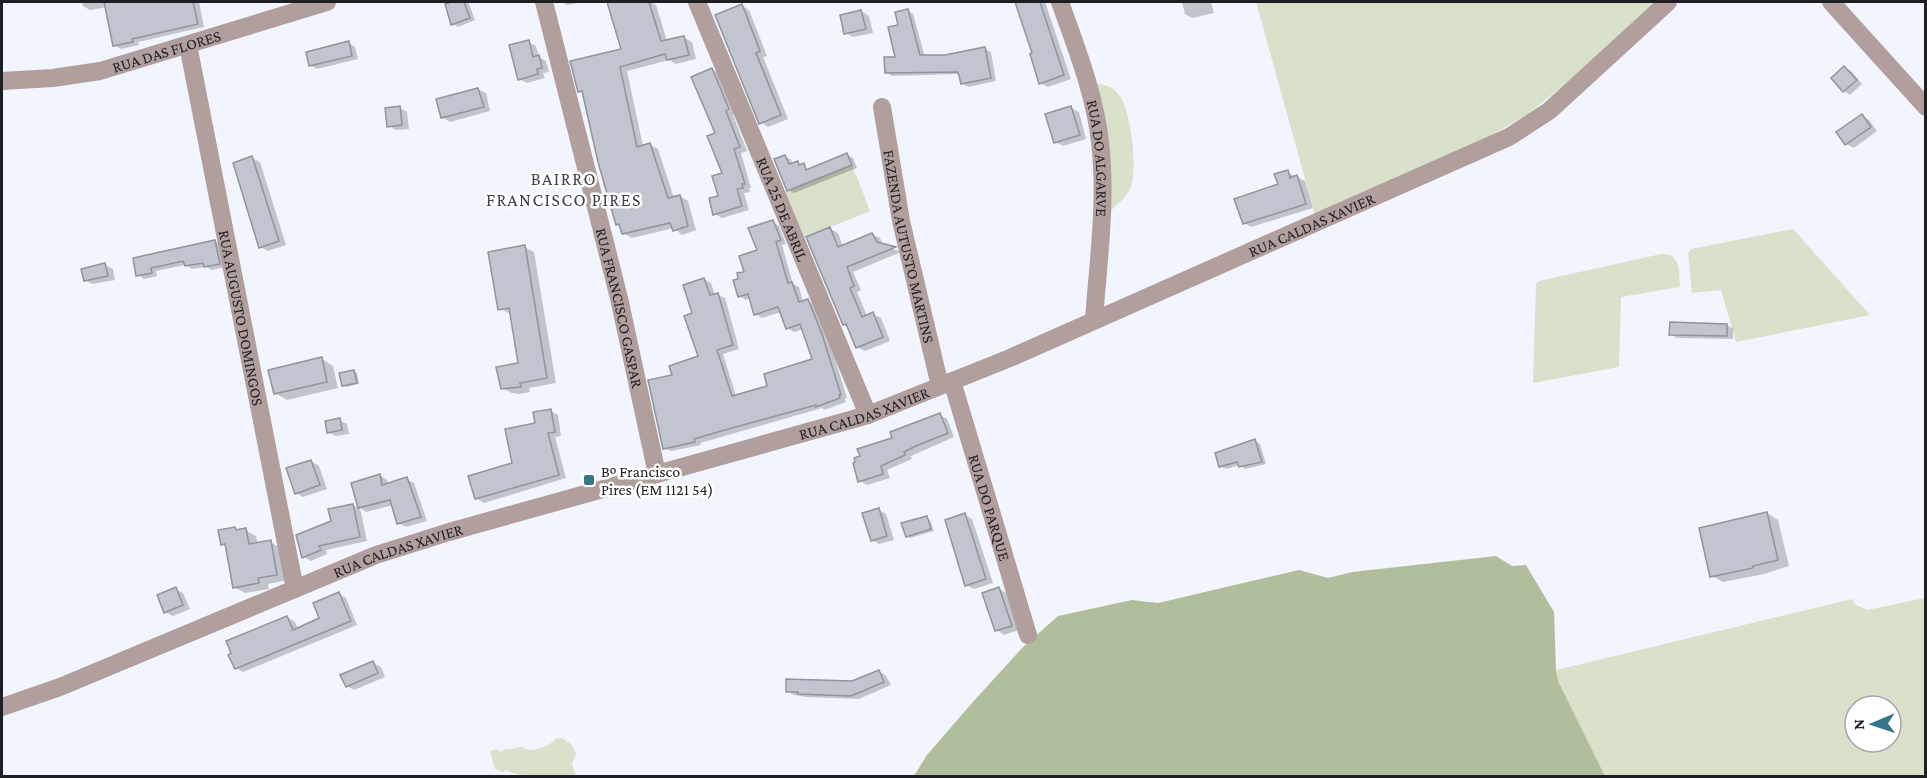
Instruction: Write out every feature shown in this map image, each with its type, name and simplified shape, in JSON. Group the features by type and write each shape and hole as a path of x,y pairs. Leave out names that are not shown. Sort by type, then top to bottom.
{"street":[{"name":"RUA DAS FLORES","path":"2,81 53,78 100,71 327,2"},
{"name":"RUA FRANCISCO GASPAR","path":"544,2 619,298 657,474"},
{"name":"RUA 25 DE ABRIL","path":"697,2 868,415"},
{"name":"RUA DO ALGARVE","path":"1060,2 1091,98 1100,142 1102,192 1094,321"},
{"name":"RUA CALDAS XAVIER","path":"2,707 60,687 376,555 449,532 868,415 1094,321 1509,137 1549,111 1668,2"},
{"path":"1831,2 1926,107"},
{"name":"RUA AUGUSTO DOMINGOS","path":"188,45 295,589"},
{"name":"FAZENDA AUTUSTO MARTINS","path":"882,107 901,221 946,383"},
{"name":"RUA DO PARQUE","path":"946,383 1028,635"}],"green space":[{"path":"1256,2 1656,2 1615,43 1527,115 1459,153 1315,215"},
{"path":"1094,84 1108,86 1119,95 1127,113 1132,140 1134,167 1131,187 1110,212"},
{"path":"852,165 870,211 804,238 785,192"},
{"path":"1793,229 1870,315 1736,342 1721,290 1692,293 1688,253 1691,249"},
{"path":"1668,254 1676,260 1680,287 1621,297 1619,367 1533,383 1536,284 1539,281"},
{"path":"1496,556 1512,566 1526,565 1554,612 1558,681 1605,776 914,776 927,755 972,703 1022,648 1058,616 1132,600 1158,603 1299,570 1328,578 1352,572"},
{"path":"1925,598 1925,776 1605,776 1558,681 1556,670 1852,599 1855,604 1867,610"},
{"path":"562,738 572,745 576,754 572,764 576,776 529,776 495,769 490,751 495,749 501,752 505,749 522,747 529,750 536,749"}],"building":[{"path":"104,2 193,2 198,24 132,39 133,42 113,46"},
{"path":"464,2 470,18 451,25 445,4"},
{"path":"607,2 649,2 661,41 684,36 689,55 667,60 665,54 620,67 637,147 650,143 668,198 680,195 688,226 673,231 670,223 622,234 619,224 616,225 598,162 582,91 578,92 570,61 621,49"},
{"path":"1015,2 1040,2 1064,75 1039,84 1030,54 1032,53"},
{"path":"742,4 760,51 756,53 781,115 759,124 715,15"},
{"path":"908,9 920,55 945,55 985,47 991,78 961,84 958,72 885,73 884,57 895,57 888,27 898,25 895,12"},
{"path":"861,10 866,29 844,34 840,15"},
{"path":"529,40 533,57 539,55 542,68 537,69 538,74 518,80 509,45"},
{"path":"349,41 352,56 309,66 306,52"},
{"path":"1844,66 1857,80 1843,92 1831,78"},
{"path":"712,68 729,109 726,111 740,147 734,149 745,184 742,184 743,188 737,189 742,206 713,215 709,198 718,196 712,176 722,173 707,136 715,133 691,77"},
{"path":"478,88 484,107 441,118 436,99"},
{"path":"400,106 402,125 387,127 385,108"},
{"path":"1071,106 1080,135 1054,143 1045,114"},
{"path":"1862,114 1871,127 1845,145 1836,132"},
{"path":"847,153 852,165 787,191 774,159 785,155 789,164 798,161 799,165 804,163 806,170"},
{"path":"252,156 279,241 259,248 233,163"},
{"path":"1288,170 1290,178 1297,175 1306,204 1243,224 1234,199 1278,184 1274,174"},
{"path":"773,220 781,240 776,242 788,283 792,282 799,302 808,299 822,334 840,398 816,407 816,405 694,439 695,442 663,449 648,380 672,375 669,366 698,356 684,316 692,313 683,285 704,278 710,295 718,293 733,345 717,350 732,396 767,386 764,374 812,359 800,324 786,329 778,307 754,315 748,294 738,297 733,280 738,279 737,273 744,272 739,256 757,250 748,228"},
{"path":"830,227 838,247 872,233 877,242 896,247 847,267 854,286 850,288 862,317 873,312 883,337 856,348 846,324 843,325 806,237"},
{"path":"215,240 220,264 204,267 203,263 185,266 183,261 151,268 152,273 136,276 133,258"},
{"path":"525,245 547,378 520,383 521,387 501,389 496,367 518,363 509,308 498,310 488,252"},
{"path":"105,263 108,276 84,281 81,269"},
{"path":"1670,322 1727,324 1727,336 1669,335"},
{"path":"322,357 327,382 274,394 268,370"},
{"path":"354,370 357,383 342,386 339,373"},
{"path":"551,409 555,432 548,433 559,475 475,499 468,476 512,463 505,429 535,423 533,412"},
{"path":"940,413 948,433 916,446 904,452 905,455 881,466 883,474 858,482 853,463 854,458 860,456 857,449 892,438 890,432"},
{"path":"340,418 342,430 327,433 325,421"},
{"path":"1255,439 1262,462 1239,467 1237,462 1219,467 1215,453"},
{"path":"311,460 320,485 295,494 286,468"},
{"path":"380,474 382,485 407,477 421,517 397,524 390,500 358,508 351,483"},
{"path":"353,504 360,537 319,546 321,550 302,558 296,535 331,521 328,509"},
{"path":"879,508 887,536 871,541 862,513"},
{"path":"1767,512 1778,560 1710,577 1699,528"},
{"path":"965,513 986,579 965,586 945,520"},
{"path":"927,516 931,529 906,537 901,523"},
{"path":"235,527 236,530 246,528 249,544 271,540 277,575 258,578 259,583 233,588 225,544 221,545 218,530"},
{"path":"176,587 183,605 164,613 157,595"},
{"path":"999,587 1012,626 995,631 982,593"},
{"path":"339,592 351,621 235,669 228,655 231,653 226,641 287,616 293,630 319,618 313,603"},
{"path":"373,661 378,673 346,687 340,675"},
{"path":"879,670 884,682 851,696 786,692 786,679 852,681"}],"place":[{"name":"Bº Francisco Pires (EM 1121 54)","path":"589,480"}],"district":[{"name":"BAIRRO FRANCISCO PIRES","path":"564,189"}]}
